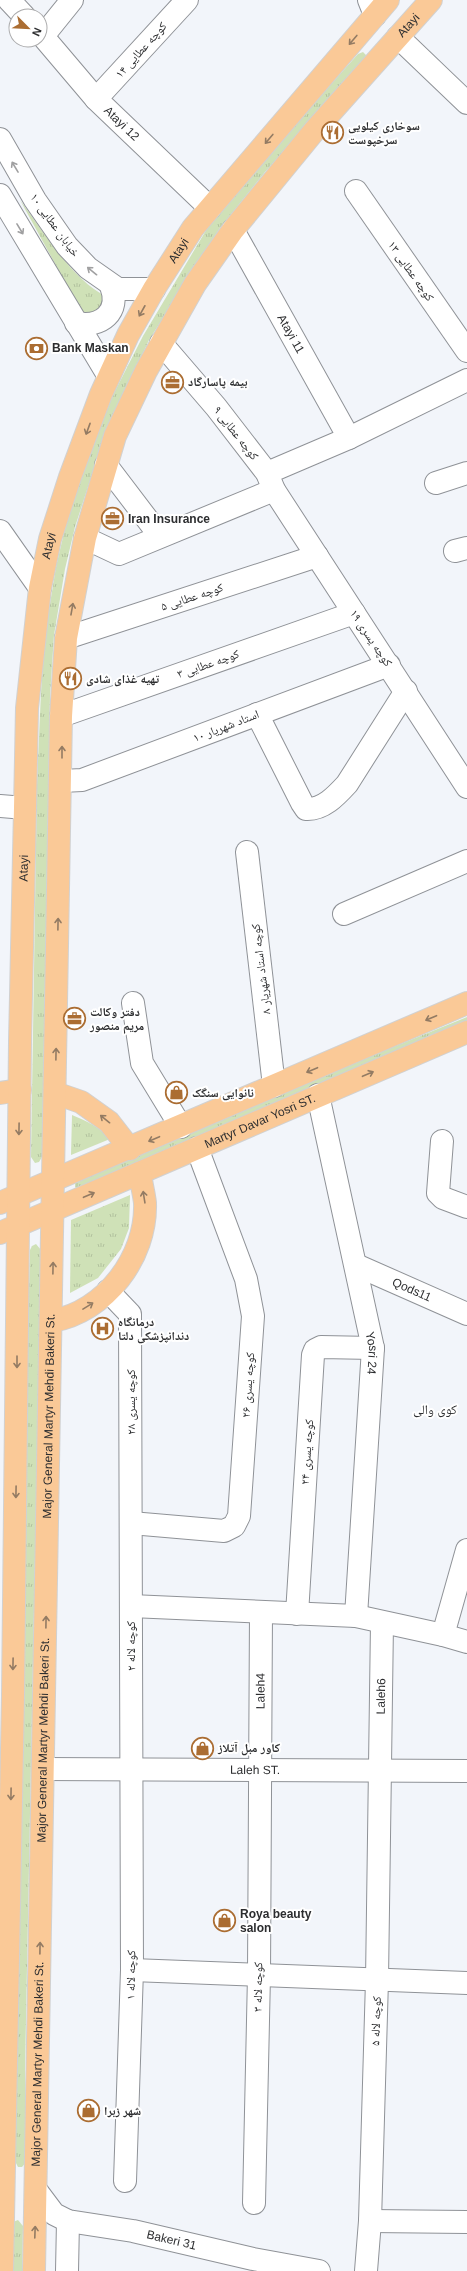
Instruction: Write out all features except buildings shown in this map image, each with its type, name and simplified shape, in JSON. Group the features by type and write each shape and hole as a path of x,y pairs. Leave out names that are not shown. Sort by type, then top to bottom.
{"main road":[{"name":"Atayi","path":"54,1181 62,716 66,638 84,538 115,436 160,343 195,284 233,230 315,130 431,0"},
{"name":"Atayi","path":"9,1229 10,1092 25,808 27,708 40,588 50,539 70,477 108,375 154,289 193,228 377,5"},
{"path":"377,5 398,37"},
{"path":"9,1199 181,1128 274,1086 467,1003"},
{"name":"Martyr Davar Yosri ST.","path":"9,1229 467,1032"},
{"path":"55,1093 81,1102 109,1122 130,1149"},
{"path":"52,1321 88,1307 108,1291 124,1273 141,1234 145,1204 140,1173"},
{"name":"Major General Martyr Mehdi Bakeri St.","path":"34,2271 42,1769 54,1181"},
{"path":"2,2271 9,1229"},
{"path":"2,2165 36,2190"},
{"path":"2,2188 36,2190"}],"street":[{"path":"9,0 16,8"},
{"path":"48,27 72,0"},
{"name":"کوچه عطایی ۱۴","path":"96,99 187,0"},
{"path":"398,37 466,100"},
{"name":"Atayi 12","path":"48,43 96,99 210,208"},
{"name":"خیابان عطایی ۱۰","path":"0,139 35,200 67,246 88,268 111,286 118,289 154,289"},
{"name":"کوچه عطایی ۱۳","path":"356,192 467,351"},
{"path":"0,195 108,375"},
{"name":"Atayi 11","path":"233,230 349,438"},
{"path":"76,323 94,324 107,316 113,297 111,286"},
{"name":"کوچه عطایی ۹","path":"160,343 216,407 270,481"},
{"path":"84,538 119,554 160,536 270,481 349,438 467,380"},
{"path":"106,465 160,536"},
{"path":"436,483 467,473"},
{"name":"کوچه یسری ۱۹","path":"270,481 467,787"},
{"path":"0,531 40,588"},
{"name":"کوچه عطایی ۵","path":"66,638 317,556"},
{"name":"کوچه عطایی ۳","path":"62,716 354,613"},
{"name":"استاد شهریار ۱۰","path":"62,781 82,780 389,665"},
{"path":"256,714 302,803 306,809 315,809 334,797 347,784 406,691"},
{"path":"0,806 25,808"},
{"name":"کوچه استاد شهریار ۸","path":"247,852 274,1086"},
{"path":"344,914 467,861"},
{"path":"133,1003 142,1063 181,1128"},
{"name":"Yosri 24","path":"318,1095 373,1348 356,1616"},
{"path":"442,1141 438,1193 443,1198 467,1207"},
{"name":"کوچه یسری ۲۶","path":"131,1523 224,1530 234,1526 238,1516 253,1316 246,1279 197,1148"},
{"name":"Qods11","path":"356,1265 467,1314"},
{"name":"کوچه یسری ۲۸","path":"108,1291 130,1314 131,1523"},
{"name":"کوچه یسری ۲۴","path":"297,1614 313,1355 315,1350 321,1347 373,1348"},
{"name":"کوچه لاله ۲","path":"131,1523 131,1769"},
{"path":"443,1635 467,1550"},
{"path":"131,1606 356,1616 382,1623 443,1635 467,1642"},
{"name":"Laleh4","path":"259,1770 260,1612"},
{"name":"Laleh6","path":"379,1770 382,1623"},
{"name":"Laleh ST.","path":"42,1769 467,1771"},
{"name":"کوچه لاله ۱","path":"125,2180 132,1970 131,1769"},
{"name":"کوچه لاله ۳","path":"254,2204 259,1975 259,1770"},
{"name":"کوچه لاله ۵","path":"366,2271 370,2221 377,1980 379,1770"},
{"path":"132,1970 467,1983"},
{"name":"Bakeri 31","path":"36,2190 54,2214 68,2221 132,2232 253,2259 319,2271"},
{"path":"66,2271 68,2221"},
{"path":"370,2221 467,2222"}],"green space":[{"path":"363,52 366,55 365,59 265,172 220,228 149,340 104,437 75,527 65,569 54,635 50,696 42,1157 39,1162 35,1163 31,1157 37,783 41,692 45,634 56,567 66,524 96,433 115,391 143,336 211,222 258,166 358,54"},
{"path":"20,200 70,267 94,289 107,297 99,310 86,320"},
{"path":"467,1017 467,1024 76,1189 75,1182 312,1080"},
{"path":"72,1115 88,1122 110,1139 71,1155"},
{"path":"130,1195 129,1228 121,1249 98,1278 70,1293 71,1220"},
{"path":"36,1244 41,1250 25,2071 27,2161 22,2167 18,2167 15,2161 20,1658 30,1250 32,1246"},
{"path":"18,2220 23,2226 22,2271 12,2271 13,2222"}],"place":[{"name":"سوخاری کیلویی سرخپوست","path":"332,133"},
{"name":"Bank Maskan","path":"36,348"},
{"name":"بیمه پاسارگاد","path":"173,382"},
{"name":"Iran Insurance","path":"112,519"},
{"name":"تهیه غذای شادی","path":"71,679"},
{"name":"دفتر وکالت مریم منصور","path":"74,1019"},
{"name":"نانوایی سنگک","path":"176,1093"},
{"name":"درمانگاه دندانپزشکی دلتا","path":"102,1329"},
{"name":"کاور مبل آتلاز","path":"203,1748"},
{"name":"Roya beauty salon","path":"224,1921"},
{"name":"شهر زبرا","path":"89,2111"}],"district":[{"name":"کوی والی","path":"435,1409"}]}
